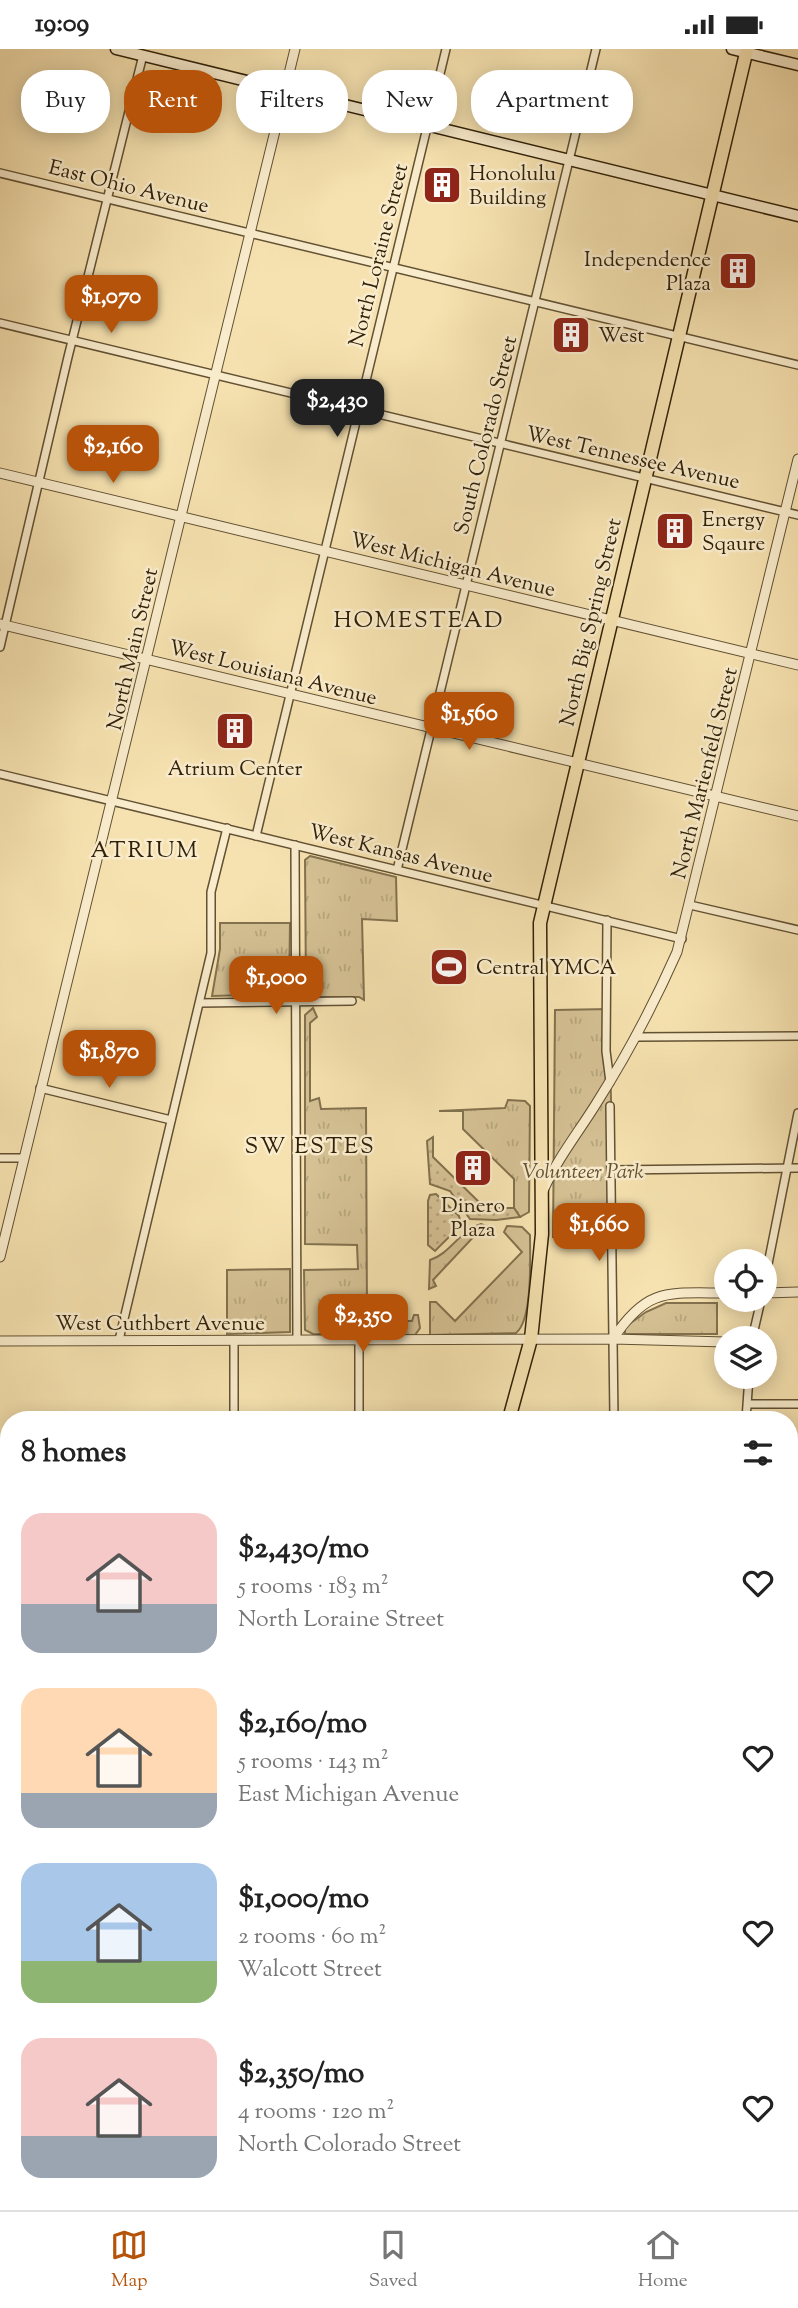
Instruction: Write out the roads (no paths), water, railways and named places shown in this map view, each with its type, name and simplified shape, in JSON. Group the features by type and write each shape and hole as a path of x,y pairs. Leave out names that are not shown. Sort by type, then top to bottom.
{"highway":[{"name":"North Big Spring Street","path":"511,1411 531,1339 539,1279 542,1193 540,923 643,478 747,51"}],"main road":[{"path":"117,49 236,77"},
{"path":"732,49 798,65"},
{"path":"455,133 798,216"}],"street":[{"name":"North Main Street","path":"290,70 295,49"},
{"name":"North Loraine Street","path":"441,70 446,49"},
{"name":"South Colorado Street","path":"397,870 596,49"},
{"path":"0,647 3,624 143,55"},
{"name":"North Main Street","path":"0,1257 274,133"},
{"name":"North Loraine Street","path":"256,836 425,133"},
{"name":"East Ohio Avenue","path":"0,173 798,365"},
{"name":"West Tennessee Avenue","path":"0,323 798,515"},
{"name":"North Marienfeld Street","path":"542,1193 553,1168 610,1082 636,1037 682,939 798,459"},
{"name":"West Michigan Avenue","path":"0,473 798,665"},
{"name":"West Louisiana Avenue","path":"3,624 798,816"},
{"name":"West Kansas Avenue","path":"0,774 682,939"},
{"path":"120,1341 211,953 211,892 227,828"},
{"path":"295,845 297,1340"},
{"path":"690,905 798,930"},
{"path":"607,920 606,1051 610,1082"},
{"path":"200,1003 352,1001"},
{"path":"636,1037 798,1036"},
{"path":"40,1087 171,1120"},
{"path":"610,1106 614,1411"},
{"path":"771,1249 798,1113"},
{"path":"0,1158 23,1158"},
{"path":"612,1170 798,1168"},
{"path":"777,1293 798,1292"},
{"path":"613,1339 629,1315 647,1300 684,1293 714,1293"},
{"name":"West Cuthbert Avenue","path":"0,1341 613,1339 714,1342"},
{"path":"234,1340 234,1411"},
{"path":"359,1340 359,1411"},
{"path":"747,1411 749,1389"},
{"path":"748,1404 798,1404"}],"place":[{"name":"Honolulu Building","path":"442,185"},
{"name":"Independence Plaza","path":"738,271"},
{"name":"West","path":"571,335"},
{"name":"Energy Sqaure","path":"675,531"},
{"name":"Atrium Center","path":"235,731"},
{"name":"Central YMCA","path":"449,967"},
{"name":"Dinero Plaza","path":"473,1168"}],"district":[{"name":"HOMESTEAD","path":"419,619"},
{"name":"ATRIUM","path":"145,849"},
{"name":"SW ESTES","path":"310,1145"}],"park label":[{"name":"Volunteer Park","path":"583,1171"}]}
